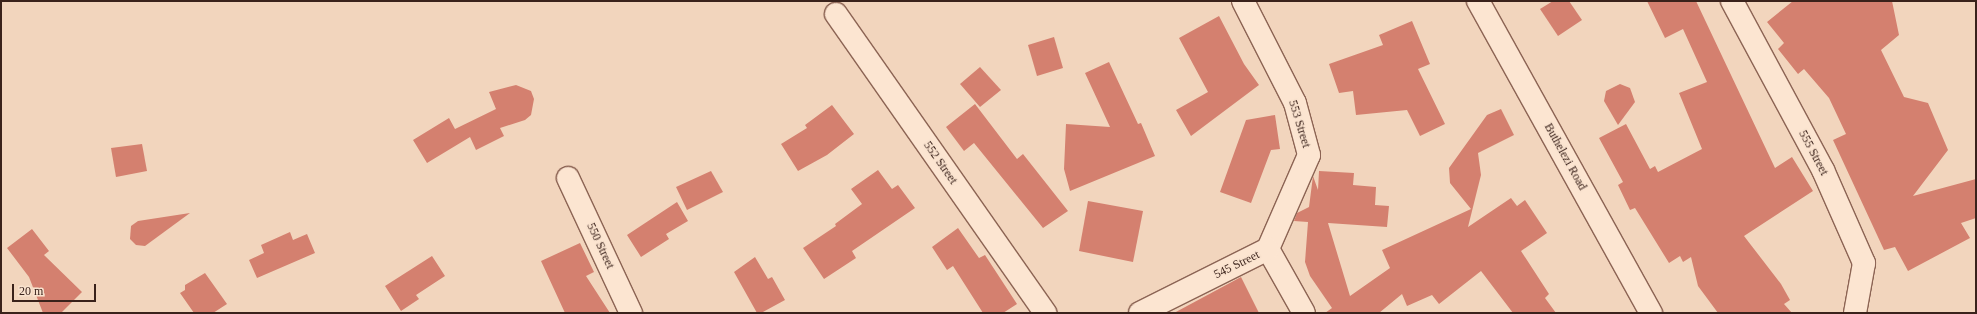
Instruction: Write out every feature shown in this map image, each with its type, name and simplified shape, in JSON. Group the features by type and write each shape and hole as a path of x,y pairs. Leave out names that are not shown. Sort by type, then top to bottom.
{"street":[{"name":"553 Street","path":"1243,1 1295,103 1309,155 1268,249"},
{"name":"Buthelezi Road","path":"1478,1 1651,313"},
{"name":"555 Street","path":"1732,1 1823,170 1864,263 1855,313"},
{"name":"552 Street","path":"836,14 1045,313"},
{"name":"550 Street","path":"568,178 631,313"},
{"name":"545 Street","path":"1140,313 1268,249 1304,313"}],"building":[{"path":"1553,1 1569,1 1582,20 1558,36 1540,9"},
{"path":"1647,1 1696,1 1775,168 1792,157 1813,191 1744,236 1781,284 1790,300 1784,304 1792,313 1718,313 1698,286 1691,257 1683,262 1680,256 1669,263 1635,208 1630,210 1618,185 1623,182 1599,138 1626,124 1650,169 1655,166 1658,172 1702,149 1679,93 1707,82 1683,29 1665,38"},
{"path":"1793,1 1892,1 1899,35 1881,50 1904,97 1928,103 1948,150 1913,196 1976,179 1976,218 1961,223 1970,238 1908,271 1895,247 1884,250 1833,140 1846,134 1829,98 1804,69 1798,74 1778,49 1784,43 1767,22"},
{"path":"1219,16 1244,64 1259,85 1191,136 1176,110 1208,92 1179,38"},
{"path":"1412,21 1430,64 1418,69 1445,124 1420,136 1407,110 1356,115 1353,91 1339,93 1329,64 1383,45 1379,35"},
{"path":"1054,37 1063,68 1037,76 1028,45"},
{"path":"1109,62 1138,124 1141,123 1155,156 1070,191 1064,169 1066,124 1110,127 1085,73"},
{"path":"980,67 1001,90 980,107 960,84"},
{"path":"1620,84 1630,88 1635,102 1618,125 1604,101 1606,91"},
{"path":"516,85 531,91 534,99 531,115 525,120 500,128 504,136 476,150 470,137 427,163 413,140 449,118 455,129 496,109 489,92"},
{"path":"975,104 1017,159 1023,154 1068,211 1043,228 974,143 964,151 946,127"},
{"path":"832,105 854,134 827,155 798,171 781,144 807,128 805,125"},
{"path":"1501,109 1514,135 1478,153 1481,175 1468,227 1511,198 1517,206 1525,200 1547,233 1521,251 1549,294 1545,298 1556,313 1513,313 1481,271 1439,304 1432,295 1407,306 1402,294 1379,313 1325,313 1332,308 1310,276 1305,262 1308,222 1294,221 1297,213 1309,207 1313,176 1318,190 1319,171 1354,173 1353,185 1376,187 1375,205 1389,206 1387,227 1328,223 1350,296 1390,268 1382,250 1471,209 1450,183 1449,168 1487,115"},
{"path":"1275,115 1280,149 1271,150 1251,203 1220,192 1246,120"},
{"path":"142,144 147,171 116,177 111,148"},
{"path":"878,170 892,189 898,185 915,208 852,251 856,258 824,279 803,248 836,226 835,224 862,204 851,189"},
{"path":"711,171 723,192 687,210 676,187"},
{"path":"1088,201 1143,211 1133,262 1079,251"},
{"path":"677,202 688,221 666,234 669,239 641,257 627,235"},
{"path":"190,213 145,246 136,245 130,239 131,226 138,221"},
{"path":"958,228 979,258 985,255 1017,304 1003,313 983,313 953,266 947,270 932,247"},
{"path":"32,229 49,251 44,255 82,292 61,313 43,313 29,277 7,248"},
{"path":"290,232 293,240 307,234 315,253 257,278 249,260 264,253 261,245"},
{"path":"580,243 594,272 586,276 610,313 565,313 541,261"},
{"path":"432,256 445,276 416,295 419,299 401,311 385,286"},
{"path":"755,257 768,279 772,277 785,300 761,313 757,313 734,272"},
{"path":"205,273 227,304 213,313 194,313 180,293 185,290 185,285"},
{"path":"1241,277 1259,313 1174,313"}]}
